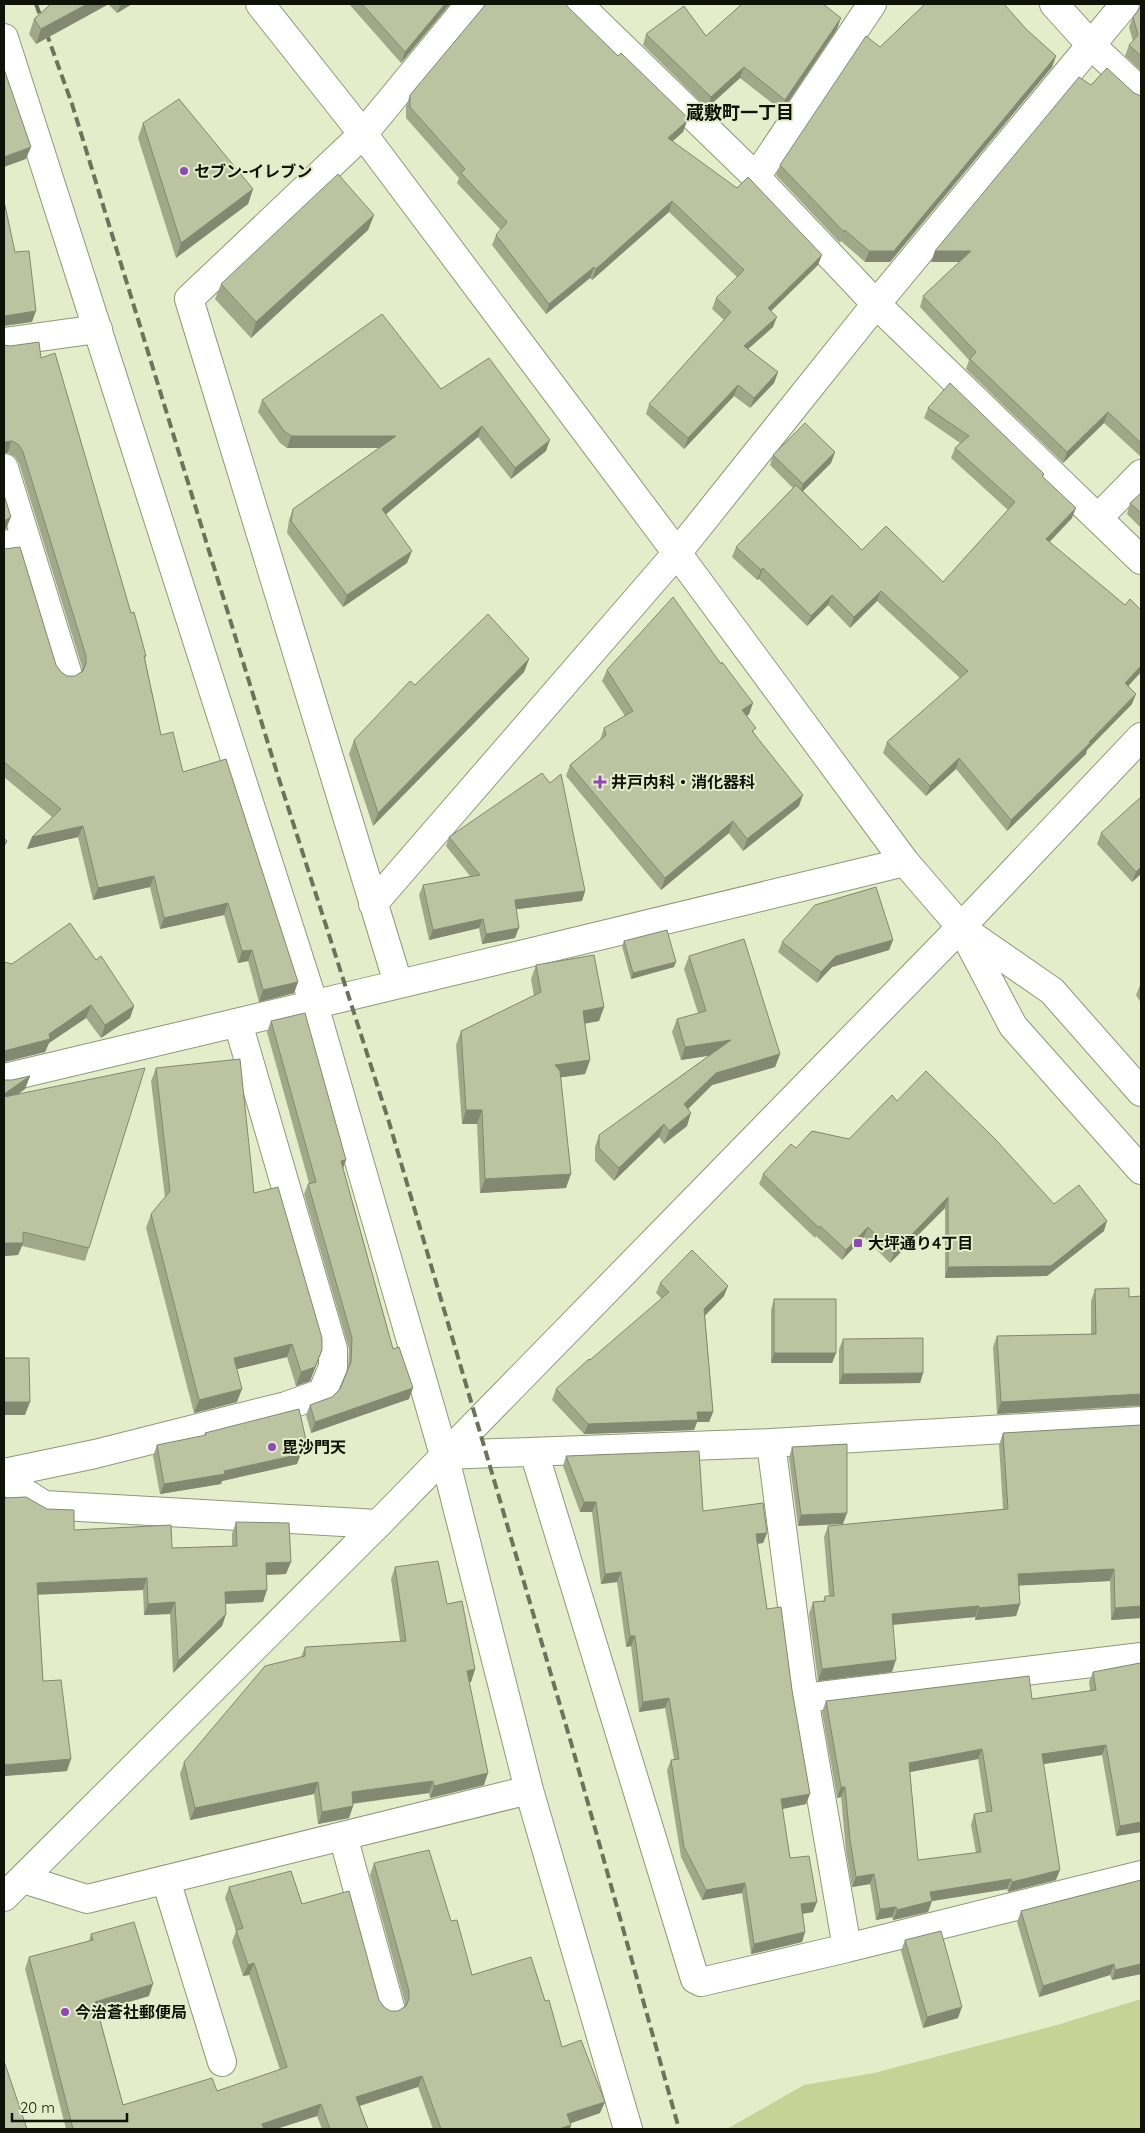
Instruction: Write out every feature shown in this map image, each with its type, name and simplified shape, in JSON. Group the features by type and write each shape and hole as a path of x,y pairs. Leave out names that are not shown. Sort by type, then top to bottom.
{"street":[{"path":"260,4 362,134 677,553 905,862 961,928 1013,1026 1141,1170"},
{"path":"398,983 189,299 362,134 470,4"},
{"path":"578,4 756,177 876,304 1141,560"},
{"path":"756,177 872,4"},
{"path":"1054,4 1091,45 1141,92"},
{"path":"373,904 677,553 876,304 1126,4"},
{"path":"4,38 314,1006 444,1456 529,1790 628,2129"},
{"path":"4,342 98,328"},
{"path":"4,468 15,543 67,672"},
{"path":"1098,518 1141,474"},
{"path":"4,1898 378,1524 961,928 1141,737"},
{"path":"4,1078 314,1006 398,983 905,862"},
{"path":"961,928 1052,991 1141,1092"},
{"path":"4,1473 114,1449 286,1406 322,1394 333,1367 333,1349 238,1023"},
{"path":"444,1456 771,1443 1141,1421"},
{"path":"771,1443 804,1698 847,1948"},
{"path":"534,1452 695,1979 701,1982 847,1948 1141,1875"},
{"path":"4,1479 44,1505 378,1524"},
{"path":"804,1698 1141,1657"},
{"path":"23,1879 88,1899 529,1790"},
{"path":"343,1836 390,2007"},
{"path":"166,1880 222,2062"}],"green space":[{"path":"1141,1999 1141,2129 727,2129 804,2085 874,2073 1057,2025"}],"building":[{"path":"51,4 87,4 41,29 34,19"},
{"path":"362,4 445,4 405,52"},
{"path":"486,4 565,4 618,56 621,53 688,118 668,138 737,188 748,177 822,255 768,308 777,317 744,346 778,372 754,398 738,385 688,438 649,404 731,312 716,298 744,270 672,201 596,269 594,267 549,304 496,235 507,222 461,173 465,169 410,107 410,95"},
{"path":"742,4 823,4 841,18 785,100 744,67 711,97 646,34 684,6 706,36"},
{"path":"925,4 1004,4 1026,29 1056,56 894,251 869,251 845,230 844,232 780,165 866,36 880,47"},
{"path":"1141,7 1141,56 1129,45 1138,35 1133,17"},
{"path":"1107,68 1134,93 1141,96 1141,443 1108,412 1067,452 970,359 976,352 923,296 971,251 935,251 1079,77 1091,85"},
{"path":"4,69 31,147 4,157"},
{"name":"セブン-イレブン","path":"179,99 253,189 181,243 143,123"},
{"path":"338,174 374,215 256,322 221,284"},
{"path":"4,201 15,252 29,251 36,311 4,316"},
{"path":"382,314 441,389 489,358 550,440 515,468 482,426 382,509 412,551 347,595 291,521 293,509 396,436 291,436 284,431 262,400"},
{"path":"39,342 41,358 55,353 131,613 134,612 146,656 144,656 161,735 173,732 183,772 226,759 298,982 263,990 252,950 242,951 228,903 164,918 154,876 98,888 83,826 32,837 61,809 4,762 4,549 20,547 56,665 61,672 67,676 75,676 83,671 86,663 86,656 23,452 19,445 12,441 4,442 4,345 10,346"},
{"path":"950,383 1044,474 1042,476 1076,508 1046,539 1125,605 1130,599 1141,610 1141,666 1125,683 1136,694 1090,743 1011,820 959,758 930,786 887,742 968,671 881,591 854,617 832,595 811,616 763,568 761,570 736,547 796,485 862,550 886,526 943,582 1015,502 955,448 969,436 928,408"},
{"path":"805,423 835,452 803,484 773,455"},
{"path":"1141,493 1141,513 1130,503"},
{"path":"4,495 11,517 4,521"},
{"path":"673,597 721,664 722,662 753,703 742,710 756,728 752,731 803,795 747,839 733,821 665,878 570,765 606,735 604,728 633,711 607,670"},
{"path":"488,614 529,659 378,813 354,740 410,681 415,685"},
{"path":"542,773 550,783 561,774 585,891 515,900 519,928 486,934 483,919 433,930 423,885 480,875 449,837"},
{"path":"1141,797 1141,867 1136,872 1101,833"},
{"path":"876,887 893,940 836,956 821,972 782,942 815,905"},
{"path":"70,923 96,960 101,956 134,1006 105,1025 91,1005 49,1034 50,1039 4,1051 4,962 12,964"},
{"path":"667,930 676,962 633,973 624,941"},
{"path":"744,939 780,1054 716,1073 684,1104 691,1113 669,1131 664,1124 619,1168 599,1148 599,1135 731,1040 685,1047 677,1019 706,1011 689,956"},
{"path":"594,955 604,1007 583,1011 590,1060 555,1065 560,1071 571,1174 485,1179 482,1110 466,1110 461,1031 541,992 536,965"},
{"path":"305,1013 346,1160 341,1161 393,1349 399,1347 413,1388 315,1422 310,1405 332,1397 340,1389 351,1362 352,1338 308,1184 316,1182 271,1021"},
{"path":"240,1059 254,1193 278,1187 322,1338 322,1350 315,1367 301,1372 292,1344 234,1358 242,1389 199,1400 151,1214 170,1191 156,1068"},
{"path":"145,1068 89,1248 23,1232 23,1243 4,1243 4,1097"},
{"path":"926,1071 996,1140 1054,1204 1079,1185 1107,1221 1051,1266 948,1267 948,1197 894,1253 868,1227 846,1250 820,1226 819,1228 763,1174 791,1144 796,1148 812,1131 849,1139 892,1095 897,1101"},
{"path":"30,1076 4,1094 4,1080"},
{"path":"692,1250 728,1286 704,1309 713,1412 697,1412 698,1420 588,1424 556,1389 669,1292 660,1283"},
{"path":"1129,1288 1129,1297 1141,1296 1141,1394 1001,1402 997,1336 1096,1334 1095,1289"},
{"path":"774,1299 836,1299 836,1353 774,1353"},
{"path":"923,1338 923,1373 843,1374 843,1339"},
{"path":"4,1358 29,1358 30,1402 4,1402"},
{"path":"299,1409 306,1440 298,1441 301,1454 224,1471 225,1474 164,1484 157,1445 206,1435 205,1433"},
{"path":"1141,1425 1141,1606 1115,1608 1114,1569 1018,1574 1020,1604 892,1614 896,1660 822,1669 813,1602 825,1601 825,1596 834,1596 828,1526 1008,1509 1003,1433"},
{"path":"847,1444 847,1513 801,1515 792,1447"},
{"path":"699,1451 703,1511 763,1503 767,1533 756,1534 767,1609 781,1607 792,1690 810,1794 781,1799 790,1858 809,1856 817,1902 801,1904 805,1932 754,1944 745,1883 706,1890 684,1847 671,1760 679,1759 669,1698 643,1702 635,1636 630,1636 621,1572 605,1574 596,1502 584,1502 566,1456"},
{"path":"26,1497 47,1509 74,1510 74,1530 171,1525 172,1548 237,1546 236,1522 289,1523 291,1562 266,1563 267,1590 225,1592 226,1614 178,1661 175,1602 148,1604 147,1578 37,1583 43,1681 61,1680 71,1759 4,1765 4,1498"},
{"path":"438,1561 447,1604 462,1601 475,1669 467,1671 488,1773 434,1786 433,1781 352,1792 353,1806 322,1812 318,1782 195,1808 184,1762 265,1666 305,1656 305,1647 406,1641 395,1567"},
{"path":"1140,1663 1141,1822 1120,1826 1106,1745 1042,1754 1060,1870 1012,1882 1011,1879 930,1892 932,1901 897,1910 896,1907 880,1909 874,1874 856,1877 845,1787 841,1787 826,1701 1029,1676 1032,1699 1096,1690 1093,1672","holes":["982,1749 992,1811 974,1814 981,1852 918,1860 909,1763"]},
{"path":"429,1850 451,1921 457,1920 472,1975 531,1957 545,2001 549,2000 562,2047 581,2040 605,2102 567,2114 571,2125 559,2129 441,2129 422,2076 356,2097 368,2129 330,2129 321,2104 262,2124 264,2129 73,2129 29,1957 93,1940 91,1934 134,1922 153,1984 95,2002 123,2105 212,2078 217,2091 287,2067 254,1963 248,1965 236,1930 243,1928 229,1887 291,1871 302,1904 349,1891 379,2000 390,2011 398,2011 406,2006 409,1999 409,1991 374,1863"},
{"path":"1141,1880 1141,1964 1115,1970 1114,1964 1043,1986 1021,1911"},
{"path":"941,1931 962,2007 927,2017 905,1940"},
{"path":"4,2061 27,2129 4,2129"}],"railway":[{"path":"36,4 72,104 278,776 389,1122 572,1746 679,2129"}],"place":[{"name":"セブン-イレブン","path":"184,171"},
{"name":"井戸内科・消化器科","path":"600,782"},
{"name":"大坪通り4丁目","path":"858,1243"},
{"name":"毘沙門天","path":"272,1447"},
{"name":"今治蒼社郵便局","path":"65,2012"}],"district":[{"name":"蔵敷町一丁目","path":"740,112"}]}
